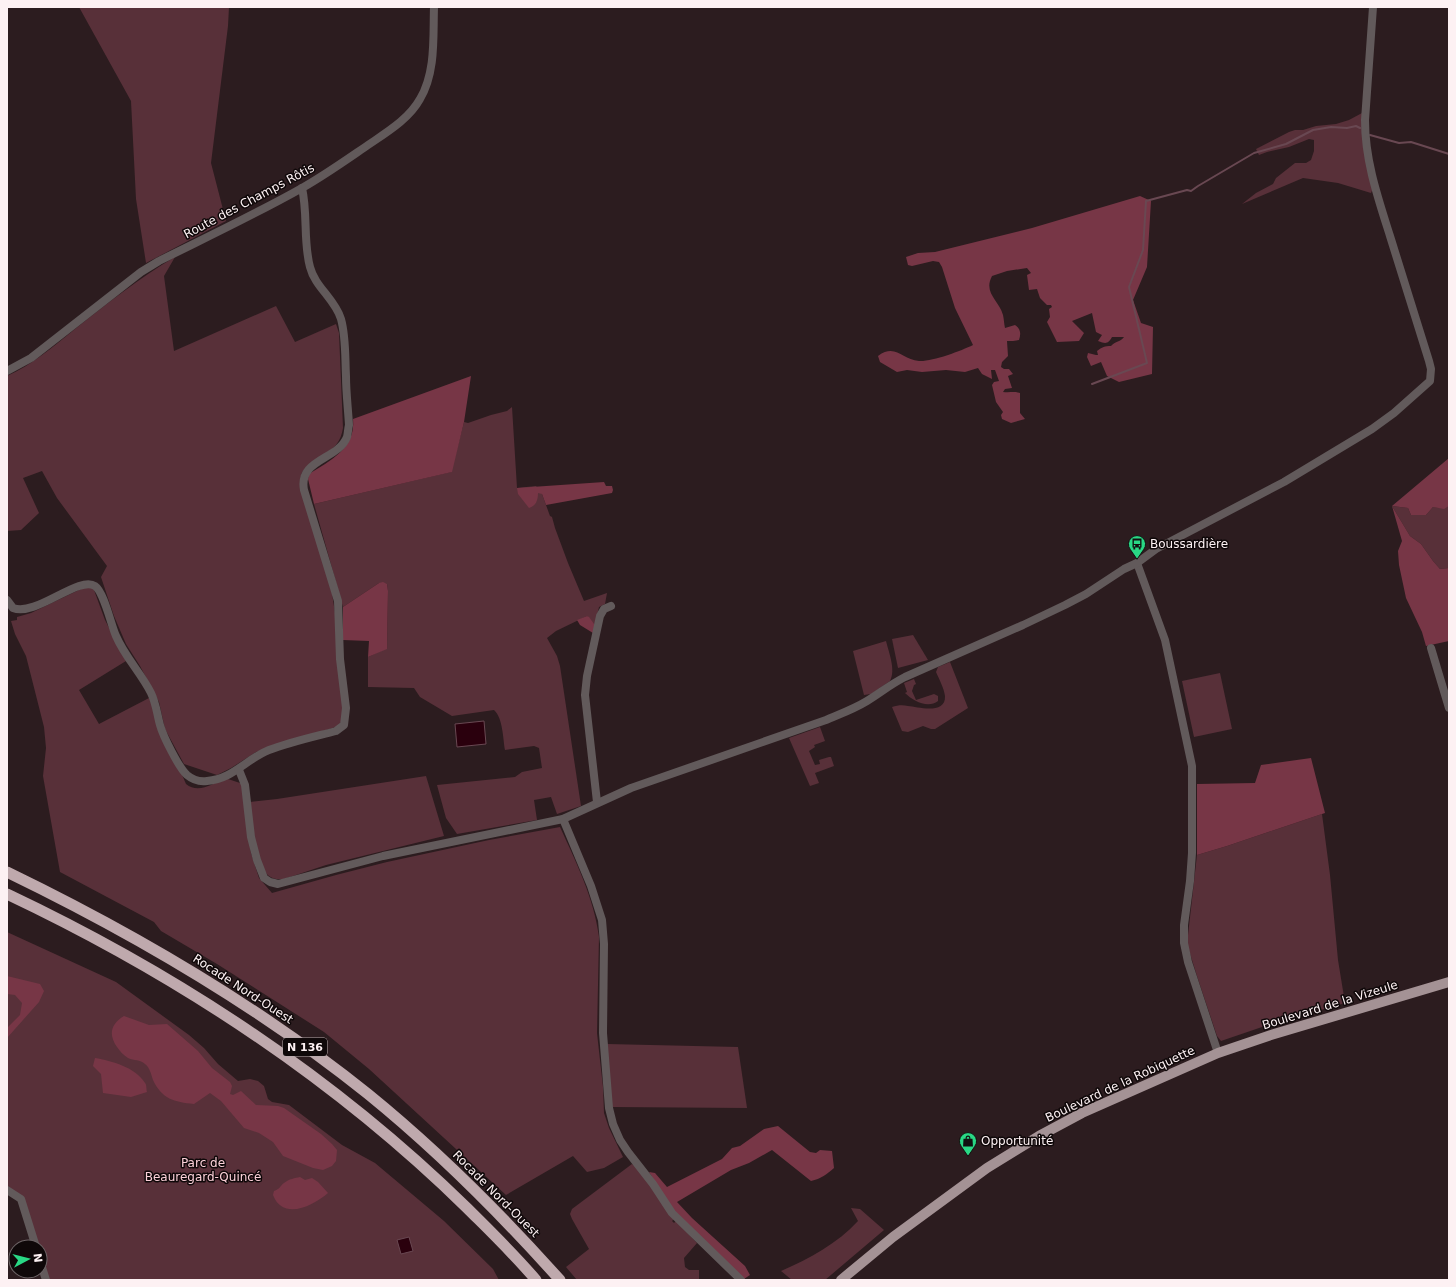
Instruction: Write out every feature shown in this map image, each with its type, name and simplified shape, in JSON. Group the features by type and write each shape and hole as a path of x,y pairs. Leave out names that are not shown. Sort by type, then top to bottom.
{"highway":[{"name":"Rocade Nord-Ouest","path":"7,872 52,894 157,950 259,1014 312,1052 367,1094 415,1134 531,1247 560,1280"},
{"name":"N 136","path":"7,894 119,950 156,971 219,1010 293,1061 348,1103 407,1152 471,1212 536,1280"}],"main road":[{"name":"Boulevard de la Vizeule","path":"1218,1053 1449,982"},
{"name":"Boulevard de la Robiquette","path":"841,1280 893,1237 942,1200 987,1168 1026,1144 1082,1113 1218,1053"}],"street":[{"name":"Route des Champs Rôtis","path":"7,371 31,358 141,272 159,261 302,188 395,125 417,104 425,90 431,64 434,7"},
{"path":"239,770 245,785 251,837 256,860 264,878 274,883 289,882 326,870 383,856 563,819 597,802 632,788 826,720 867,701 888,686 905,677 1065,605 1137,563 1161,546 1284,482 1359,439 1394,413 1430,381 1431,369 1368,161 1365,120 1373,7"},
{"path":"7,600 13,608 26,608 47,602 82,585 88,584 96,586 101,594 116,636 153,697 163,732 184,771 193,779 206,781 219,778 239,770 251,760 269,750 336,731 344,725 346,717 346,700 340,659 338,601 304,490 303,480 310,468 324,459 344,442 347,437 349,425 344,340 343,329 337,310 317,283 309,265 306,246 305,200 302,188"},
{"path":"1137,563 1165,640 1192,766 1191,860 1184,925 1184,943 1188,962 1218,1053"},
{"path":"597,802 586,709 586,687 600,616 602,611 611,606"},
{"path":"1431,648 1449,708"},
{"path":"563,819 591,886 602,920 604,944 604,1033 609,1108 612,1124 628,1152 653,1184 674,1216 741,1280"},
{"path":"7,1190 21,1199 34,1239"}],"green space":[{"path":"79,7 229,7 211,163 226,221 146,263 136,199 131,101"},
{"path":"1362,113 1373,188 1371,193 1338,183 1303,178 1242,204 1256,193 1273,184 1276,178 1295,163 1306,163 1311,160 1314,151 1314,140 1309,139 1289,147 1259,155 1256,149 1289,132 1316,126 1336,124 1349,120"},
{"path":"175,257 164,276 174,351 276,306 295,342 336,324 339,333 342,432 336,445 306,467 301,479 332,593 335,613 342,720 339,726 256,752 217,775 184,764 165,729 159,702 140,666 126,644 114,616 101,577 107,566 57,498 42,471 23,478 39,513 21,530 7,531 7,376 16,372 42,355 124,291"},
{"path":"512,407 517,488 536,486 542,494 584,601 607,593 605,604 599,607 595,625 587,616 556,631 547,638 557,656 560,666 581,806 557,814 551,797 534,800 537,820 457,834 446,818 437,785 515,777 522,772 542,768 539,748 534,746 505,750 501,723 494,710 452,716 420,697 414,688 368,687 368,657 387,648 387,584 379,583 343,607 314,504 451,472 464,422 468,423 507,411"},
{"path":"1392,506 1408,508 1411,515 1426,515 1433,507 1444,508 1449,506 1449,568 1440,569 1421,544 1410,536"},
{"path":"90,586 94,590 105,620 126,661 79,690 99,724 149,698 186,784 191,787 200,788 211,785 225,778 243,784 251,853 259,878 272,893 387,862 489,840 560,827 584,880 597,923 599,937 597,1033 603,1087 604,1113 609,1128 623,1157 604,1168 587,1172 573,1156 506,1195 369,1069 324,1032 217,964 161,931 154,922 60,872 43,776 46,748 44,727 26,656 15,634 11,621 17,620 17,617 31,613"},
{"path":"913,635 928,660 898,668 892,639"},
{"path":"886,641 892,667 892,677 890,681 871,694 864,695 853,651"},
{"path":"950,662 968,708 935,729 923,726 908,732 902,731 892,707 902,705 936,708 941,706 944,702 945,696 943,687 936,672 938,667"},
{"path":"1220,673 1232,729 1194,737 1182,681"},
{"path":"914,679 916,684 914,685 912,691 916,700 934,694 938,696 938,701 925,704 912,699 905,693 907,692 904,683"},
{"path":"820,727 825,741 814,745 815,747 809,751 815,765 820,764 819,760 831,757 834,766 815,773 819,783 810,786 789,738"},
{"path":"426,776 444,836 326,865 284,879 273,878 265,871 255,842 250,802"},
{"path":"1322,814 1330,875 1338,960 1345,1003 1262,1027 1221,1041 1217,1036 1187,944 1197,855"},
{"name":"Parc de Beauregard-Quincé","path":"7,932 116,982 189,1035 204,1048 218,1064 238,1081 250,1079 258,1081 264,1086 268,1099 272,1102 289,1105 342,1145 375,1163 444,1221 493,1269 499,1280 45,1280 48,1279 48,1239 33,1239 21,1202 7,1193"},
{"path":"607,1044 738,1047 747,1108 611,1107"},
{"path":"632,1164 639,1169 674,1219 672,1221 674,1223 676,1221 697,1243 684,1258 685,1267 689,1270 699,1270 699,1280 577,1280 566,1267 589,1249 572,1219 570,1214 572,1209"},
{"path":"851,1208 860,1209 884,1230 825,1280 792,1280 781,1271 822,1250 850,1229 858,1221"}],"shaded area":[{"path":"1140,196 1151,201 1147,267 1133,300 1141,323 1153,327 1152,374 1119,382 1107,376 1101,362 1091,366 1087,357 1088,353 1098,355 1097,351 1104,347 1111,346 1124,337 1112,337 1106,343 1098,341 1102,335 1096,332 1092,313 1072,321 1084,333 1079,341 1057,342 1047,322 1050,317 1049,309 1052,307 1051,305 1047,305 1040,298 1037,289 1029,290 1027,275 1031,273 1027,268 1007,271 992,276 989,287 990,292 1003,315 1005,328 1015,325 1020,332 1019,340 1007,341 1008,356 1002,362 1001,367 1004,369 1009,369 1013,374 1008,376 1012,388 1005,389 1003,392 1020,393 1020,413 1025,419 1011,423 1002,419 1001,415 1003,412 996,402 992,385 994,382 999,381 995,370 991,370 992,379 982,374 978,368 965,372 946,370 922,372 907,370 897,372 880,362 878,356 884,352 890,351 899,353 913,360 924,361 946,356 973,345 955,308 939,262 933,261 912,266 908,265 906,257 918,253 935,252 1032,228"},
{"path":"471,376 464,422 452,472 314,504 308,479 309,474 333,459 346,446 353,429 353,419"},
{"path":"1449,458 1449,506 1444,509 1433,507 1426,515 1411,515 1408,508 1392,506"},
{"path":"604,482 606,486 612,486 612,493 546,505 542,494 538,493 536,502 529,508 518,494 517,488"},
{"path":"1392,506 1410,536 1421,544 1440,569 1449,568 1449,641 1426,646 1422,632 1406,598 1399,565 1398,551 1402,541"},
{"path":"383,582 387,584 388,591 387,649 368,657 369,641 343,640 343,607 379,583"},
{"path":"587,616 595,625 593,633 580,625 577,620"},
{"path":"484,721 486,744 457,747 455,724"},
{"path":"1311,758 1325,813 1197,855 1197,784 1255,783 1261,765"},
{"path":"7,976 40,984 44,991 39,1002 7,1038 7,1028 20,1015 22,1003 15,995 7,994"},
{"path":"124,1016 149,1025 167,1024 198,1051 212,1068 230,1082 232,1086 230,1094 233,1095 241,1091 256,1105 278,1106 284,1108 321,1134 332,1144 337,1150 336,1161 332,1166 323,1170 313,1168 283,1156 273,1142 259,1133 244,1128 221,1101 210,1093 194,1104 175,1101 169,1098 160,1091 147,1066 141,1061 126,1057 114,1042 112,1038 112,1030 116,1022"},
{"path":"95,1058 116,1063 129,1069 141,1077 146,1084 147,1092 131,1097 103,1093 101,1074 93,1066"},
{"path":"778,1126 810,1152 816,1153 820,1150 832,1151 834,1168 821,1178 811,1181 772,1150 749,1163 731,1170 677,1202 692,1218 745,1266 750,1275 744,1279 674,1211 649,1172 655,1173 667,1187 722,1159 732,1148 740,1146 764,1129"},
{"path":"300,1177 305,1180 312,1178 328,1193 322,1198 299,1209 284,1207 278,1203 273,1195 274,1191 288,1181"},
{"path":"409,1237 413,1251 401,1254 397,1240"}],"waterway":[{"path":"1092,384 1147,363 1129,287 1143,250 1146,201 1187,190 1191,191 1254,153 1286,144 1313,130 1331,127 1347,128 1356,126 1360,128"},
{"path":"1370,135 1399,143 1411,142 1449,154"}],"place":[{"name":"Boussardière","path":"1137,559"},
{"name":"Opportunité","path":"968,1156"}]}
